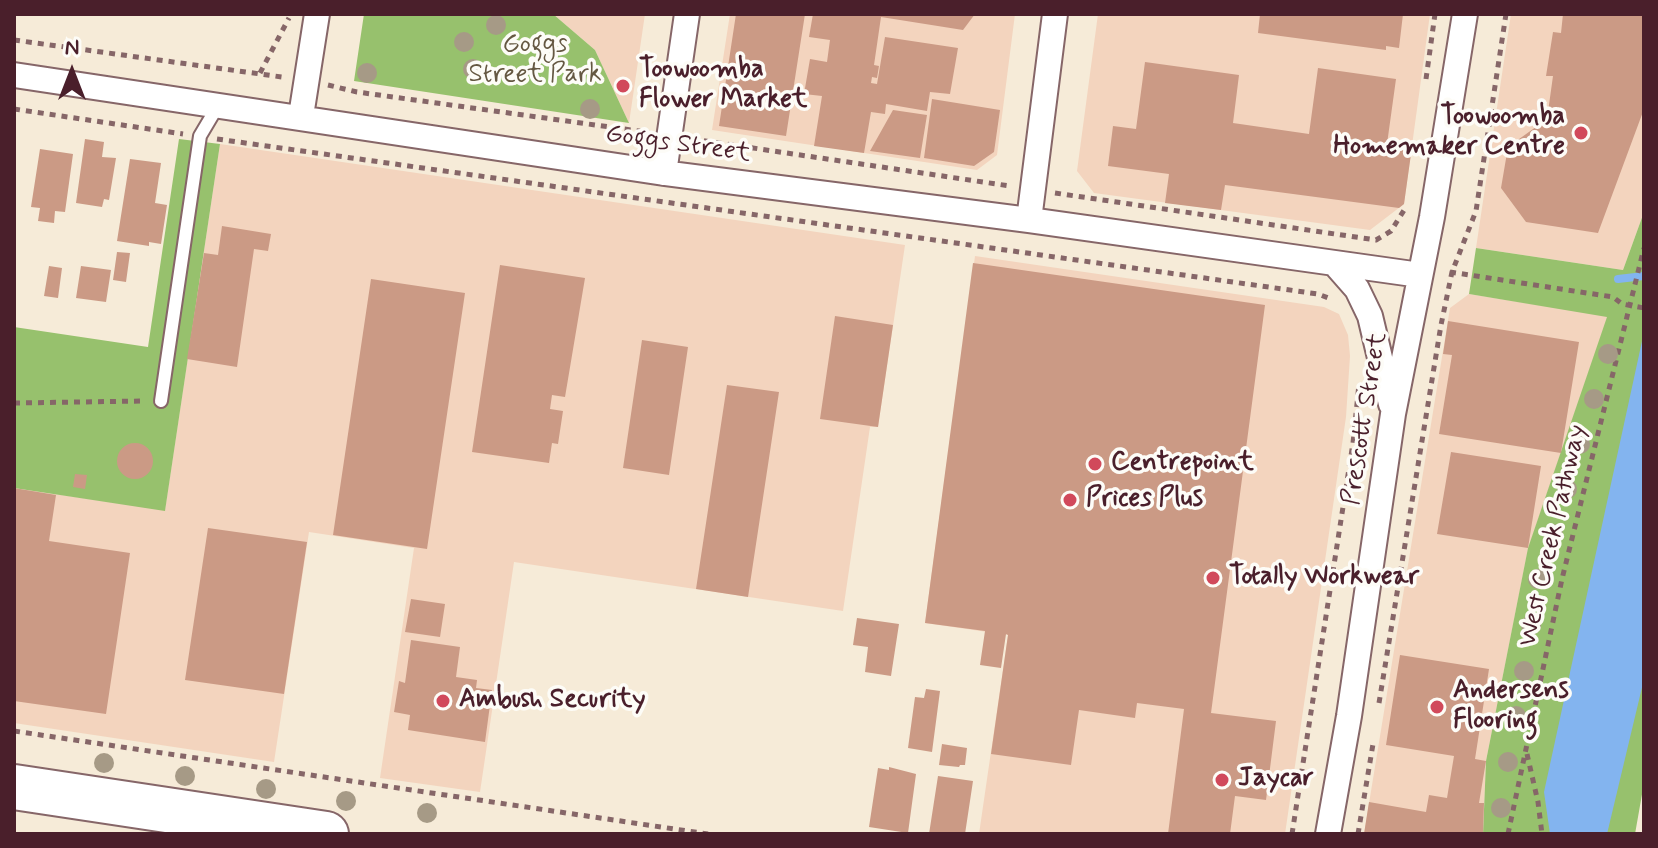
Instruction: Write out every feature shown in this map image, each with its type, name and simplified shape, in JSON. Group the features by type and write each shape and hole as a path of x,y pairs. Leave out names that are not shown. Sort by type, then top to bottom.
{"highway":[{"path":"14,787 326,834"}],"street":[{"path":"301,116 317,14"},
{"path":"664,173 687,14"},
{"path":"1029,220 1055,14"},
{"name":"Prescott Street","path":"1328,834 1349,716 1393,414 1465,14"},
{"name":"Goggs Street","path":"14,75 664,173 1420,275"},
{"path":"1335,264 1357,289 1370,316 1393,414"}],"lane":[{"path":"161,401 200,136 219,104"}],"path":[{"path":"260,73 291,14"},
{"path":"1378,711 1438,340 1452,272 1476,211 1506,14"},
{"path":"14,40 260,73 357,92 670,135 1376,240 1391,231"},
{"path":"14,109 1318,294 1333,299 1341,308"},
{"name":"West Creek Pathway","path":"1542,834 1526,749 1562,579 1644,248"},
{"path":"1452,272 1613,297 1622,304 1643,308"},
{"path":"1292,834 1353,443 1358,371"},
{"path":"14,403 161,401"},
{"path":"14,731 708,834"},
{"path":"1358,834 1373,741"},
{"path":"1508,834 1526,749"}],"shaded area":[{"name":"Toowoomba Flower Market","path":"553,14 645,14 629,123 595,50"},
{"path":"730,14 1015,14 997,155 977,170 712,130"},
{"path":"1098,14 1430,14 1404,204 1370,230 1094,193 1077,171"},
{"path":"1511,14 1644,14 1644,212 1623,270 1476,248"},
{"path":"220,144 905,245 878,427 870,427 843,611 514,562 480,792 380,778 414,548 309,532 274,762 14,723 14,488 165,510"},
{"name":"Centrepoint","path":"975,256 1324,307 1339,314 1348,335 1350,356 1346,417 1285,834 979,834 1008,635 925,623"},
{"path":"1469,294 1608,316 1528,549 1486,761 1483,834 1364,834 1450,308"}],"green space":[{"name":"Goggs Street Park","path":"364,14 553,14 595,50 629,123 354,81"},
{"path":"179,139 220,144 165,511 14,488 14,327 148,347"},
{"path":"1644,212 1644,783 1635,834 1483,834 1486,761 1528,548 1607,317 1469,294 1476,248 1623,270"}],"water":[{"path":"1644,332 1644,679 1607,834 1550,834 1544,792"}],"building":[{"path":"736,14 805,14 786,136 719,126"},
{"path":"813,14 975,14 963,30 881,17 874,65 879,66 877,78 872,77 871,83 877,84 885,37 958,48 950,94 930,92 927,111 886,104 885,114 871,112 864,153 814,146 822,96 804,94 810,59 827,62 830,40 809,37"},
{"path":"1260,14 1403,14 1399,48 1386,46 1386,50 1258,33"},
{"name":"Toowoomba Homemaker Centre","path":"1563,14 1644,14 1644,109 1598,233 1526,222 1501,188 1508,147 1547,119 1553,76 1546,76 1553,32 1561,33"},
{"path":"1145,62 1239,75 1233,123 1309,134 1318,68 1396,79 1387,144 1412,147 1404,204 1399,208 1225,185 1221,210 1165,203 1169,174 1108,166 1113,126 1136,129"},
{"path":"932,99 1000,110 994,152 974,166 924,158"},
{"path":"893,110 927,115 920,158 870,151"},
{"path":"85,139 104,142 102,157 116,158 109,200 104,199 102,207 76,203"},
{"path":"40,149 73,154 65,212 55,211 54,223 38,221 40,208 31,207"},
{"path":"130,159 161,163 155,203 167,205 161,244 149,242 149,246 117,241"},
{"path":"222,226 271,234 268,251 254,249 237,367 187,359 204,253 218,255"},
{"path":"117,252 130,253 126,282 113,280"},
{"name":"Centrepoint","path":"973,263 1265,305 1211,713 1276,721 1266,800 1235,796 1230,834 1168,834 1184,709 1137,703 1135,718 1079,710 1071,765 991,754 1008,635 1001,668 980,665 985,631 925,623"},
{"path":"500,265 585,278 565,397 552,395 550,409 563,411 558,444 552,443 549,463 472,452"},
{"path":"49,266 62,268 58,298 44,296"},
{"path":"81,266 111,270 106,302 76,298"},
{"path":"371,279 465,293 427,549 333,535"},
{"path":"835,316 893,325 878,427 820,419"},
{"path":"1448,321 1579,342 1561,453 1439,434 1452,355 1443,354"},
{"path":"642,340 688,347 669,475 623,468"},
{"path":"727,385 779,392 748,597 696,589"},
{"path":"135,443 148,448 153,461 148,474 135,479 122,474 117,461 122,448"},
{"path":"1451,452 1541,466 1528,548 1437,534"},
{"path":"75,474 87,475 85,489 73,487"},
{"path":"14,488 56,495 49,541 130,553 106,714 14,701"},
{"path":"208,528 307,542 284,694 185,680"},
{"path":"411,599 445,604 440,637 405,632"},
{"path":"857,618 899,624 891,676 865,672 868,647 853,645"},
{"name":"Ambush Security","path":"411,640 460,647 456,677 477,680 476,688 492,690 485,742 408,730 410,715 394,712 399,681 405,683"},
{"name":"Andersens Flooring","path":"1400,655 1489,669 1475,759 1486,761 1479,803 1484,803 1483,834 1364,834 1369,802 1426,812 1429,795 1447,798 1454,756 1386,745"},
{"path":"926,689 940,691 932,752 908,748 915,697 924,698"},
{"path":"942,744 967,748 965,765 939,765"},
{"path":"889,767 916,774 908,833 869,827 878,768 889,770"},
{"path":"938,776 973,781 965,834 929,834"}],"waterway":[{"path":"1618,279 1644,276"}],"place":[{"name":"Toowoomba Flower Market","path":"623,86"},
{"name":"Toowoomba Homemaker Centre","path":"1581,133"},
{"name":"Centrepoint","path":"1095,464"},
{"name":"Prices Plus","path":"1070,500"},
{"name":"Totally Workwear","path":"1213,578"},
{"name":"Ambush Security","path":"443,701"},
{"name":"Andersens Flooring","path":"1437,707"},
{"name":"Jaycar","path":"1222,780"}]}
